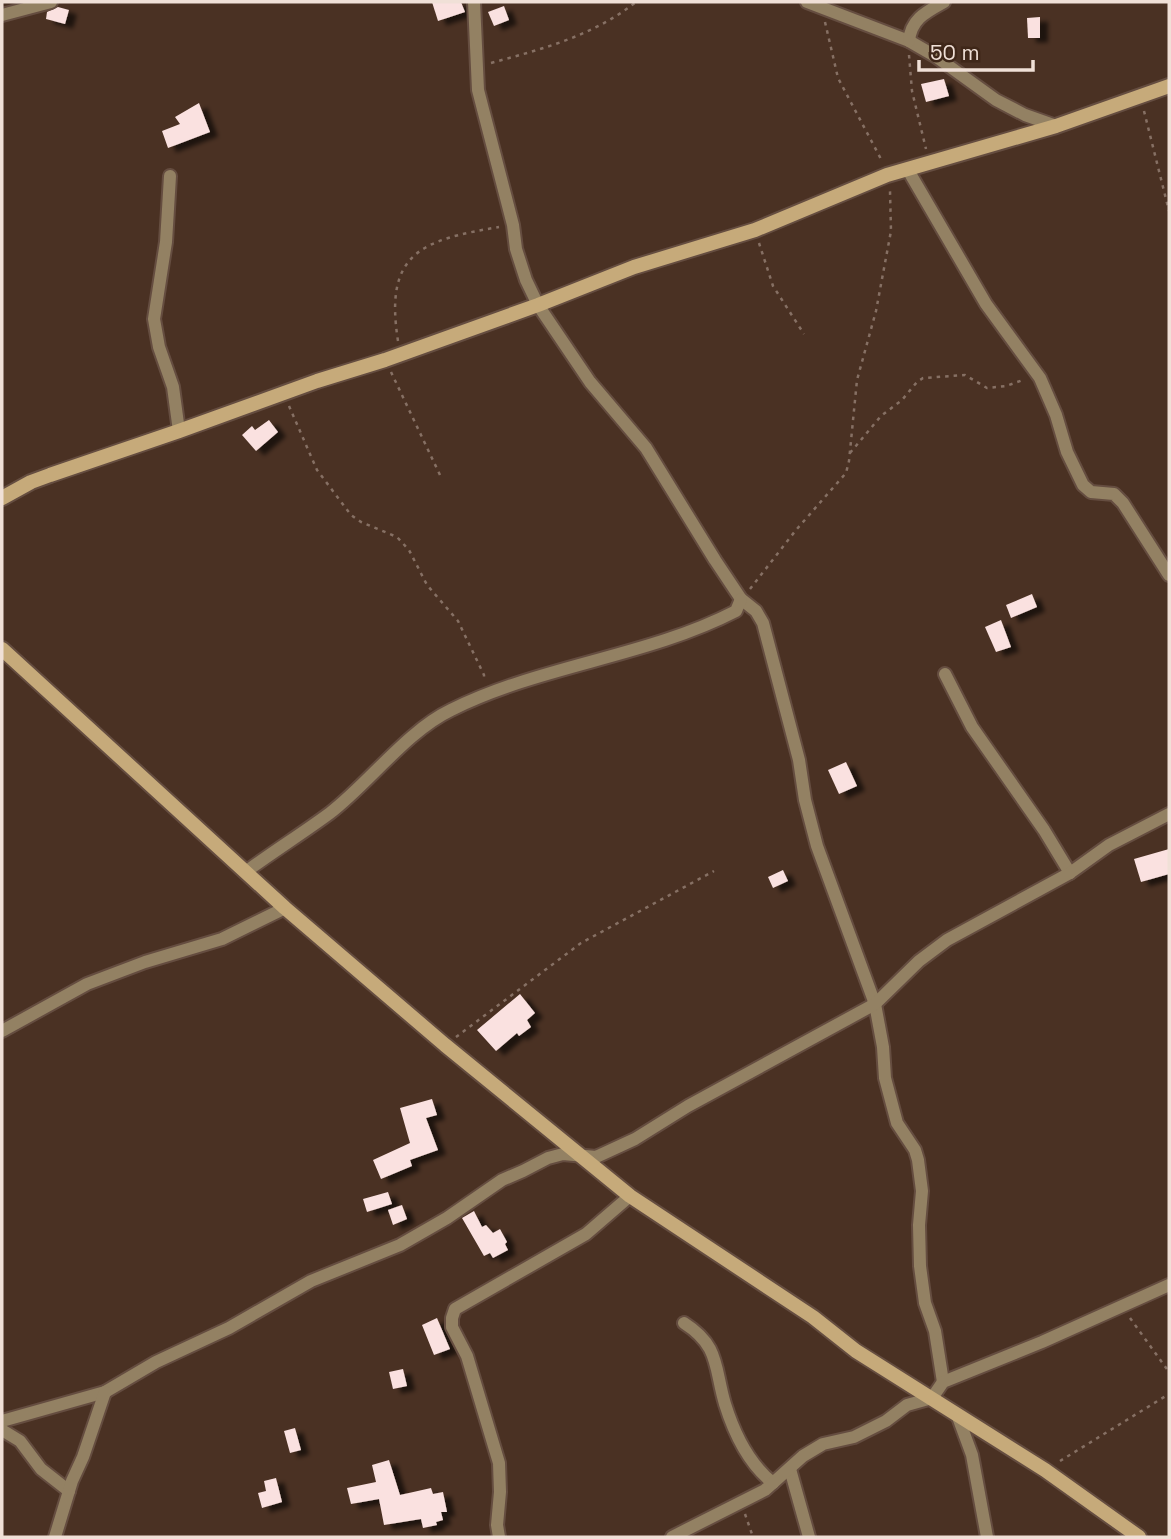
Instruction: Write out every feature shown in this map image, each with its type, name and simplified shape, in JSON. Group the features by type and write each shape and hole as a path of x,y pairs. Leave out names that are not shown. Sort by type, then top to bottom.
{"street":[{"path":"2,15 51,2"},
{"path":"474,2 478,90 521,266 538,305 590,382 646,448 741,600 756,611 763,623 799,760 804,800 817,846 875,1004 885,1077 897,1123 915,1150 918,1160 922,1191 920,1266 925,1304 935,1331 943,1382"},
{"path":"807,2 908,41 935,56 996,100 1025,115 1056,126"},
{"path":"908,41 914,22 944,2"},
{"path":"2,498 31,482 386,360 634,267 755,230 887,175 1056,126 1169,86"},
{"path":"908,170 986,304 1040,378 1056,415 1067,452 1083,485 1091,492 1114,494 1123,503 1169,575"},
{"path":"170,176 166,242 154,319 159,347 173,387 180,431"},
{"path":"247,871 330,813 426,725 449,710 484,694 689,631 736,611 741,600"},
{"path":"2,649 285,908 630,1196 813,1317 856,1352 1045,1470 1139,1537"},
{"path":"945,674 972,727 1044,830 1070,873"},
{"path":"2,1421 106,1392 156,1362 229,1328 311,1281 400,1245 447,1218 502,1180 548,1158 563,1154 596,1157 616,1149 688,1106 875,1004 919,961 947,940 1070,873 1109,845 1169,814"},
{"path":"2,1031 87,984 145,962 222,939 285,908"},
{"path":"499,1537 499,1463 467,1356 453,1327 455,1309 586,1234 630,1196"},
{"path":"672,1537 740,1505 765,1490 803,1456 823,1444 855,1437 907,1405 932,1398 943,1382 1169,1286"},
{"path":"684,1323 703,1337 710,1346 725,1404 737,1435 762,1475 773,1483"},
{"path":"55,1537 106,1392"},
{"path":"958,1417 972,1455 987,1537"},
{"path":"2,1430 20,1441 41,1469 69,1491"},
{"path":"790,1469 809,1537"}],"path":[{"path":"477,67 543,49 582,34 615,18 636,2"},
{"path":"741,600 796,530 846,473 857,380 876,311 891,231 891,194 887,175 877,148 838,78 821,8"},
{"path":"908,41 912,91 929,162"},
{"path":"1139,97 1150,129 1169,211"},
{"path":"401,354 394,306 395,290 405,264 415,254 436,243 513,225"},
{"path":"755,230 773,286 804,334"},
{"path":"386,360 440,475"},
{"path":"850,453 881,416 902,400 923,378 965,375 987,388 1006,386 1028,378 1040,378"},
{"path":"284,393 317,470 351,515 397,537 408,550 427,585 458,621 484,675 484,694"},
{"path":"446,1045 581,943 714,871"},
{"path":"1123,1307 1169,1371"},
{"path":"1045,1470 1169,1394"},
{"path":"740,1505 749,1520 753,1537"}],"building":[{"path":"432,2 461,2 465,12 438,21"},
{"path":"504,6 509,20 494,26 488,12"},
{"path":"58,7 69,10 65,24 46,19 47,12"},
{"path":"1040,17 1040,38 1028,38 1027,18"},
{"path":"944,79 949,96 926,102 921,84"},
{"path":"199,103 210,132 168,148 162,131 180,124 175,117"},
{"path":"269,420 278,432 256,451 242,435 252,426 255,430"},
{"path":"1032,594 1037,607 1011,618 1006,605"},
{"path":"1001,620 1011,647 996,652 985,627"},
{"path":"846,762 857,786 839,794 828,770"},
{"path":"1169,849 1169,874 1141,882 1134,859"},
{"path":"783,870 788,881 773,888 768,877"},
{"path":"520,994 535,1013 527,1020 531,1027 519,1036 517,1033 496,1051 477,1030"},
{"path":"432,1099 437,1115 426,1118 438,1150 410,1160 412,1166 381,1179 373,1160 410,1143 400,1108"},
{"path":"388,1192 392,1204 367,1212 363,1199"},
{"path":"402,1205 407,1219 393,1225 388,1210"},
{"path":"474,1211 482,1227 486,1225 493,1233 500,1229 508,1250 493,1258 490,1253 484,1256 462,1218"},
{"path":"437,1318 450,1349 434,1355 422,1325"},
{"path":"403,1369 407,1386 393,1389 389,1372"},
{"path":"295,1428 301,1450 290,1453 284,1431"},
{"path":"389,1460 400,1495 431,1488 433,1494 443,1492 447,1512 441,1512 443,1520 436,1522 437,1525 423,1528 421,1519 384,1525 379,1499 351,1504 347,1488 376,1482 372,1465"},
{"path":"276,1478 282,1502 262,1508 258,1493 266,1491 264,1481"}]}
